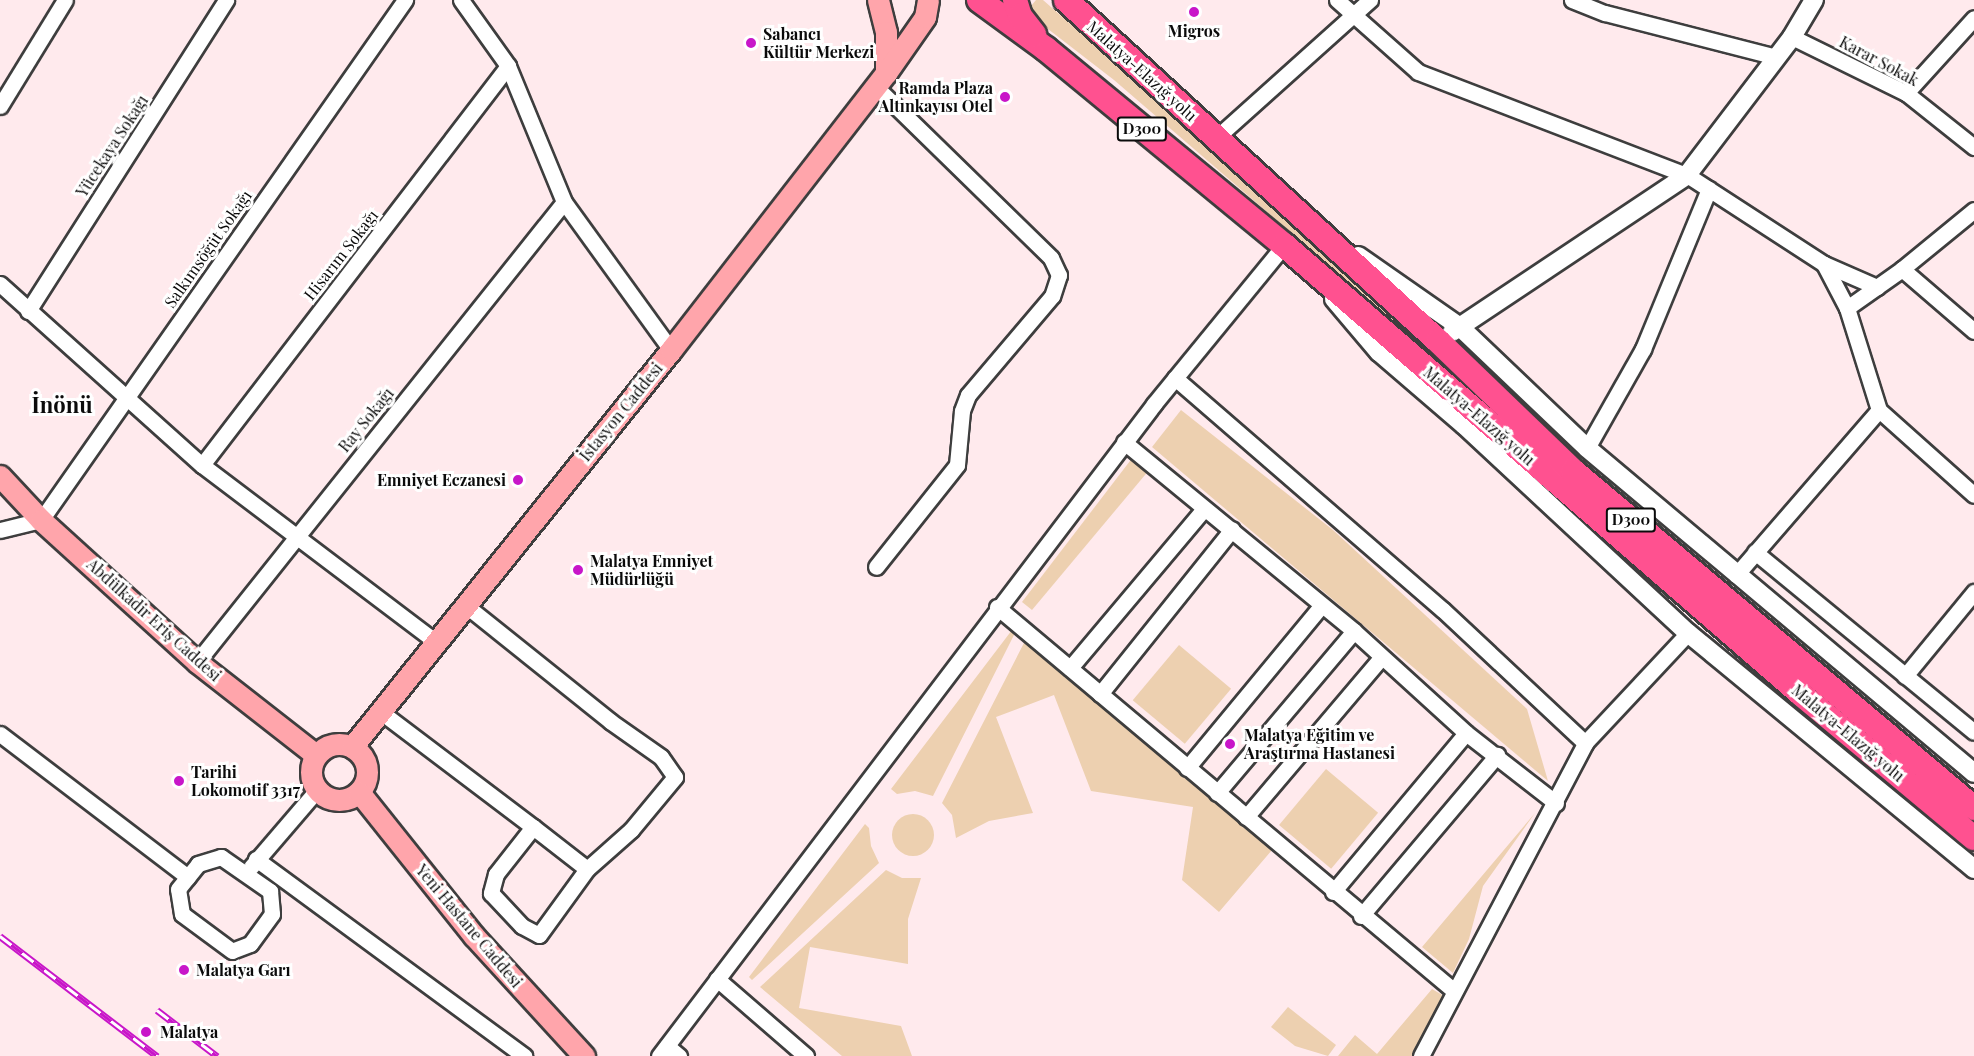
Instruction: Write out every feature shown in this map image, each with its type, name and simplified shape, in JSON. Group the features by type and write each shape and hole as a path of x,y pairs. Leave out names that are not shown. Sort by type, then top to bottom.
{"highway":[{"name":"Malatya-Elazığ yolu","path":"979,0 1046,49 1284,245 1801,694 1974,838"},
{"path":"1015,0 1020,16 1046,49"},
{"name":"Malatya-Elazığ yolu","path":"1068,3 1438,341 1574,471 1974,808"}],"main road":[{"path":"878,0 885,32 880,79"},
{"name":"İstasyon Caddesi","path":"352,747 671,350 880,79 925,17 928,0"},
{"name":"Abdülkadir Eriş Caddesi","path":"0,477 41,520 197,662 316,755"},
{"path":"331,744 352,747 366,766 367,776 358,792 333,800 317,790 310,773 316,755 331,744"},
{"name":"Yeni Hastane Caddesi","path":"358,792 474,936 584,1056"}],"street":[{"path":"0,106 65,0"},
{"name":"Yücekaya Sokağı","path":"28,311 226,0"},
{"name":"Salkımsöğüt Sokağı","path":"41,520 405,0"},
{"path":"461,0 508,66 564,202 671,350"},
{"path":"1337,0 1358,15 1418,72 1687,175 1824,264 1877,287"},
{"path":"1216,138 1358,15 1370,0"},
{"path":"1572,0 1608,7 1776,57"},
{"path":"1438,341 1687,175 1792,37 1814,0"},
{"path":"1906,93 1974,18"},
{"name":"Karar Sokak","path":"1792,37 1906,93 1974,147"},
{"name":"Hisarım Sokağı","path":"202,465 508,66"},
{"path":"876,567 957,465 962,411 968,395 1052,296 1059,275 1051,258 880,79"},
{"path":"1587,448 1643,349 1709,189"},
{"name":"Ray Sokağı","path":"197,662 296,535 564,202"},
{"path":"1847,308 1902,269 1974,210"},
{"path":"1302,217 1460,327 1587,448 1974,773"},
{"path":"668,1053 717,979 998,607 1124,442 1284,245"},
{"path":"1302,261 1379,352 1464,425 1688,633 1974,869"},
{"path":"1824,264 1847,308 1879,410 1974,495"},
{"path":"1902,269 1974,331"},
{"path":"0,284 28,311 127,395 202,465 435,641"},
{"path":"1175,378 1443,610 1585,743"},
{"path":"1736,575 1879,410"},
{"path":"1124,442 1203,510 1232,529 1320,607 1354,631 1466,734 1497,754 1556,803"},
{"path":"1070,668 1203,510"},
{"path":"0,530 41,520"},
{"path":"1100,694 1232,529"},
{"path":"1755,552 1974,732"},
{"path":"1905,676 1974,592"},
{"path":"465,605 610,721 661,757 675,777 631,830 588,869 539,935 522,926 490,894 496,874 533,827"},
{"path":"998,607 1361,916 1453,990"},
{"path":"1187,768 1320,607"},
{"path":"1217,793 1354,631"},
{"path":"1422,1056 1453,990 1556,803 1585,743 1688,633"},
{"path":"1246,817 1381,658"},
{"path":"381,712 588,869"},
{"path":"0,734 188,877"},
{"path":"1333,892 1466,734"},
{"path":"1361,916 1497,754"},
{"path":"246,875 256,860 317,790"},
{"path":"220,857 270,891 272,914 250,944 232,951 182,914 178,889 188,877 198,864 220,857"},
{"path":"256,860 524,1056"},
{"path":"717,979 806,1056"}],"shaded area":[{"path":"1036,0 1043,0 1412,323 1406,332 1114,80 1026,12"},
{"path":"1181,410 1333,530 1527,709 1548,781 1152,447"},
{"path":"1133,457 1150,469 1032,610 1022,602"},
{"path":"1012,630 1015,633 933,796 915,791 897,794 891,789"},
{"path":"1025,641 1272,850 1219,912 1182,880 1193,807 1091,791 1054,695 996,717 1033,813 989,821 956,838 952,815 942,803"},
{"path":"1179,645 1231,689 1185,744 1133,700"},
{"path":"1326,769 1378,813 1331,869 1279,825"},
{"path":"1535,813 1483,886 1469,939 1453,973 1422,947"},
{"path":"913,814 928,820 934,835 928,850 913,856 898,850 892,835 898,820"},
{"path":"865,824 869,828 871,846 879,863 752,980 749,977"},
{"path":"886,870 902,878 921,878 908,919 908,964 810,947 799,1008 901,1026 912,1056 842,1056 760,987"},
{"path":"1432,989 1444,996 1414,1056 1338,1056 1355,1035 1377,1054"},
{"path":"1288,1007 1336,1045 1328,1056 1295,1046 1271,1027"}],"railway":[{"path":"0,936 157,1056"},
{"path":"157,1010 217,1056"}],"place":[{"name":"Migros","path":"1194,12"},
{"name":"Sabancı Kültür Merkezi","path":"751,43"},
{"name":"Ramda Plaza Altınkayısı Otel","path":"1005,97"},
{"name":"Emniyet Eczanesi","path":"518,480"},
{"name":"Malatya Emniyet Müdürlüğü","path":"578,570"},
{"name":"Malatya Eğitim ve Araştırma Hastanesi","path":"1230,744"},
{"name":"Tarihi Lokomotif 3317","path":"179,781"},
{"name":"Malatya Garı","path":"184,970"},
{"name":"Malatya","path":"146,1032"}],"district":[{"name":"İnönü","path":"62,405"}]}
